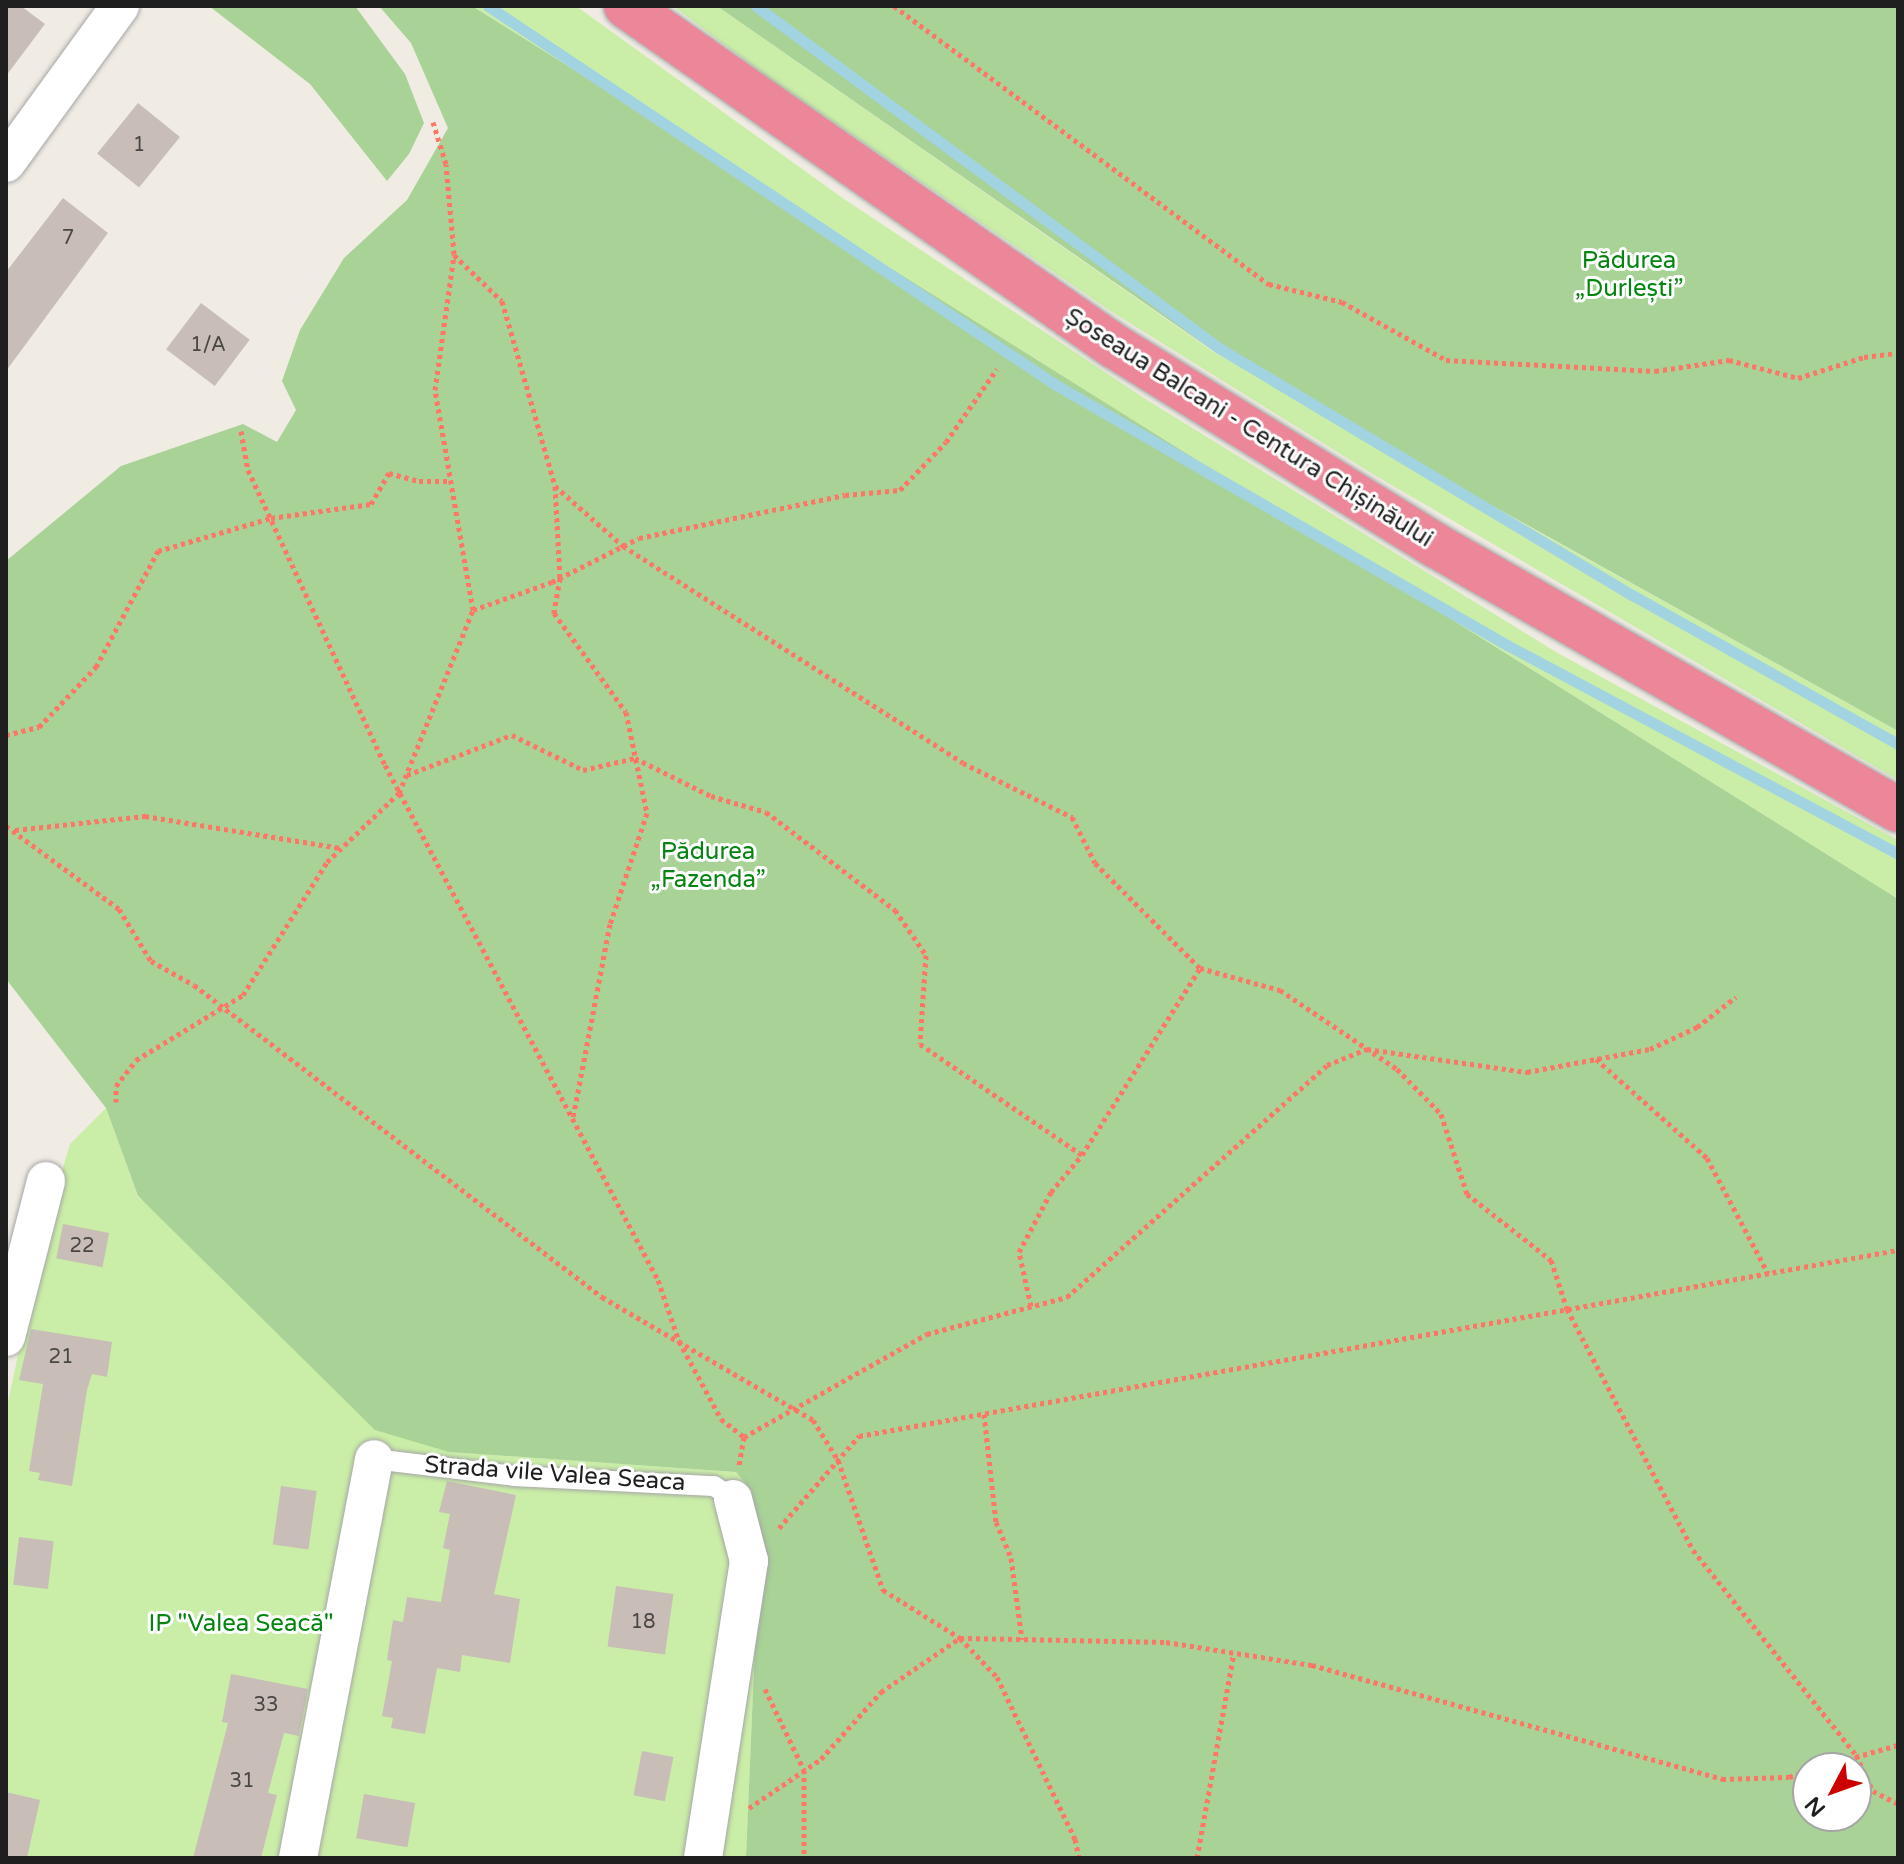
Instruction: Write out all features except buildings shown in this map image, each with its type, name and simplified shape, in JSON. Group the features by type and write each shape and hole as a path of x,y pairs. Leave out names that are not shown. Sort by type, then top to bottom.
{"highway":[{"name":"Șoseaua Balcani - Centura Chișinăului","path":"626,6 1114,346 1435,545 1898,810"}],"street":[{"path":"11,145 120,6"},
{"path":"6,1337 46,1181"},
{"path":"298,1858 374,1459"},
{"path":"704,1847 749,1561 733,1499"}],"lane":[{"name":"Strada vile Valea Seaca","path":"374,1459 514,1476 714,1486 733,1499"}],"path":[{"path":"894,6 1269,284 1342,302 1446,360 1655,371 1729,360 1798,378 1864,357 1898,353"},
{"path":"116,1102 116,1086 136,1060 243,995 327,862 399,793 473,610 435,390 454,254 446,164 433,122"},
{"path":"454,254 502,301 555,486 560,578 554,613 626,712 647,813 610,924 573,1120"},
{"path":"473,610 560,578 639,538 845,495 900,490 946,442 997,369"},
{"path":"241,431 248,470 399,793 658,1280 679,1341 721,1419 744,1437"},
{"path":"6,735 39,727 96,667 158,551 271,518 371,504 389,473 419,481 451,481"},
{"path":"555,486 623,546 963,763 1072,817 1095,863 1200,968 1280,990 1397,1069 1441,1114 1467,1194 1551,1260 1567,1309 1693,1550 1854,1752"},
{"path":"406,776 512,735 583,770 635,758 711,796 766,812 895,910 926,955 920,1044 1082,1155"},
{"path":"15,830 145,816 341,848"},
{"path":"6,826 119,909 151,961 223,1007 602,1297 813,1420 838,1460 883,1590 960,1638 997,1677 1075,1839 1079,1858"},
{"path":"1031,1306 1019,1252 1051,1192 1082,1155 1200,968"},
{"path":"733,1499 744,1437 927,1334 1067,1297 1327,1065 1367,1049 1527,1072 1650,1049 1697,1027 1736,997"},
{"path":"1596,1059 1707,1158 1768,1273"},
{"path":"749,1561 859,1436 1898,1250"},
{"path":"984,1414 996,1522 1011,1558 1022,1639"},
{"path":"704,1847 804,1770 881,1692 960,1638 1166,1642 1312,1665 1722,1779 1792,1776"},
{"path":"1197,1858 1234,1653"},
{"path":"734,1659 771,1694 804,1770 804,1858"},
{"path":"1869,1752 1898,1745"},
{"path":"1872,1789 1898,1804"}],"green space":[{"path":"209,6 355,6 405,74 424,123 409,154 387,181 310,84"},
{"name":"Pădurea „Fazenda”","path":"379,6 472,6 1898,899 1898,1858 746,1858 759,1549 751,1490 736,1472 449,1452 375,1430 138,1196 106,1108 6,979 6,561 121,466 243,424 277,442 296,410 282,381 300,330 344,258 407,200 448,128 411,43"},
{"path":"472,6 576,6 841,197 1147,400 1556,652 1898,840 1898,899"},
{"path":"673,6 717,6 1212,351 1898,731 1898,780 1376,476 1112,312 770,79"},
{"name":"Pădurea „Durlești”","path":"717,6 1898,6 1898,731 1212,350"},
{"name":"IP \"Valea Seacă\"","path":"106,1108 138,1197 449,1452 736,1472 751,1490 759,1549 746,1858 6,1858 6,1412 43,1235 70,1144"}],"waterway":[{"path":"488,6 1056,385 1507,645 1898,854"},
{"path":"756,6 1219,348 1634,596 1898,744"}]}
